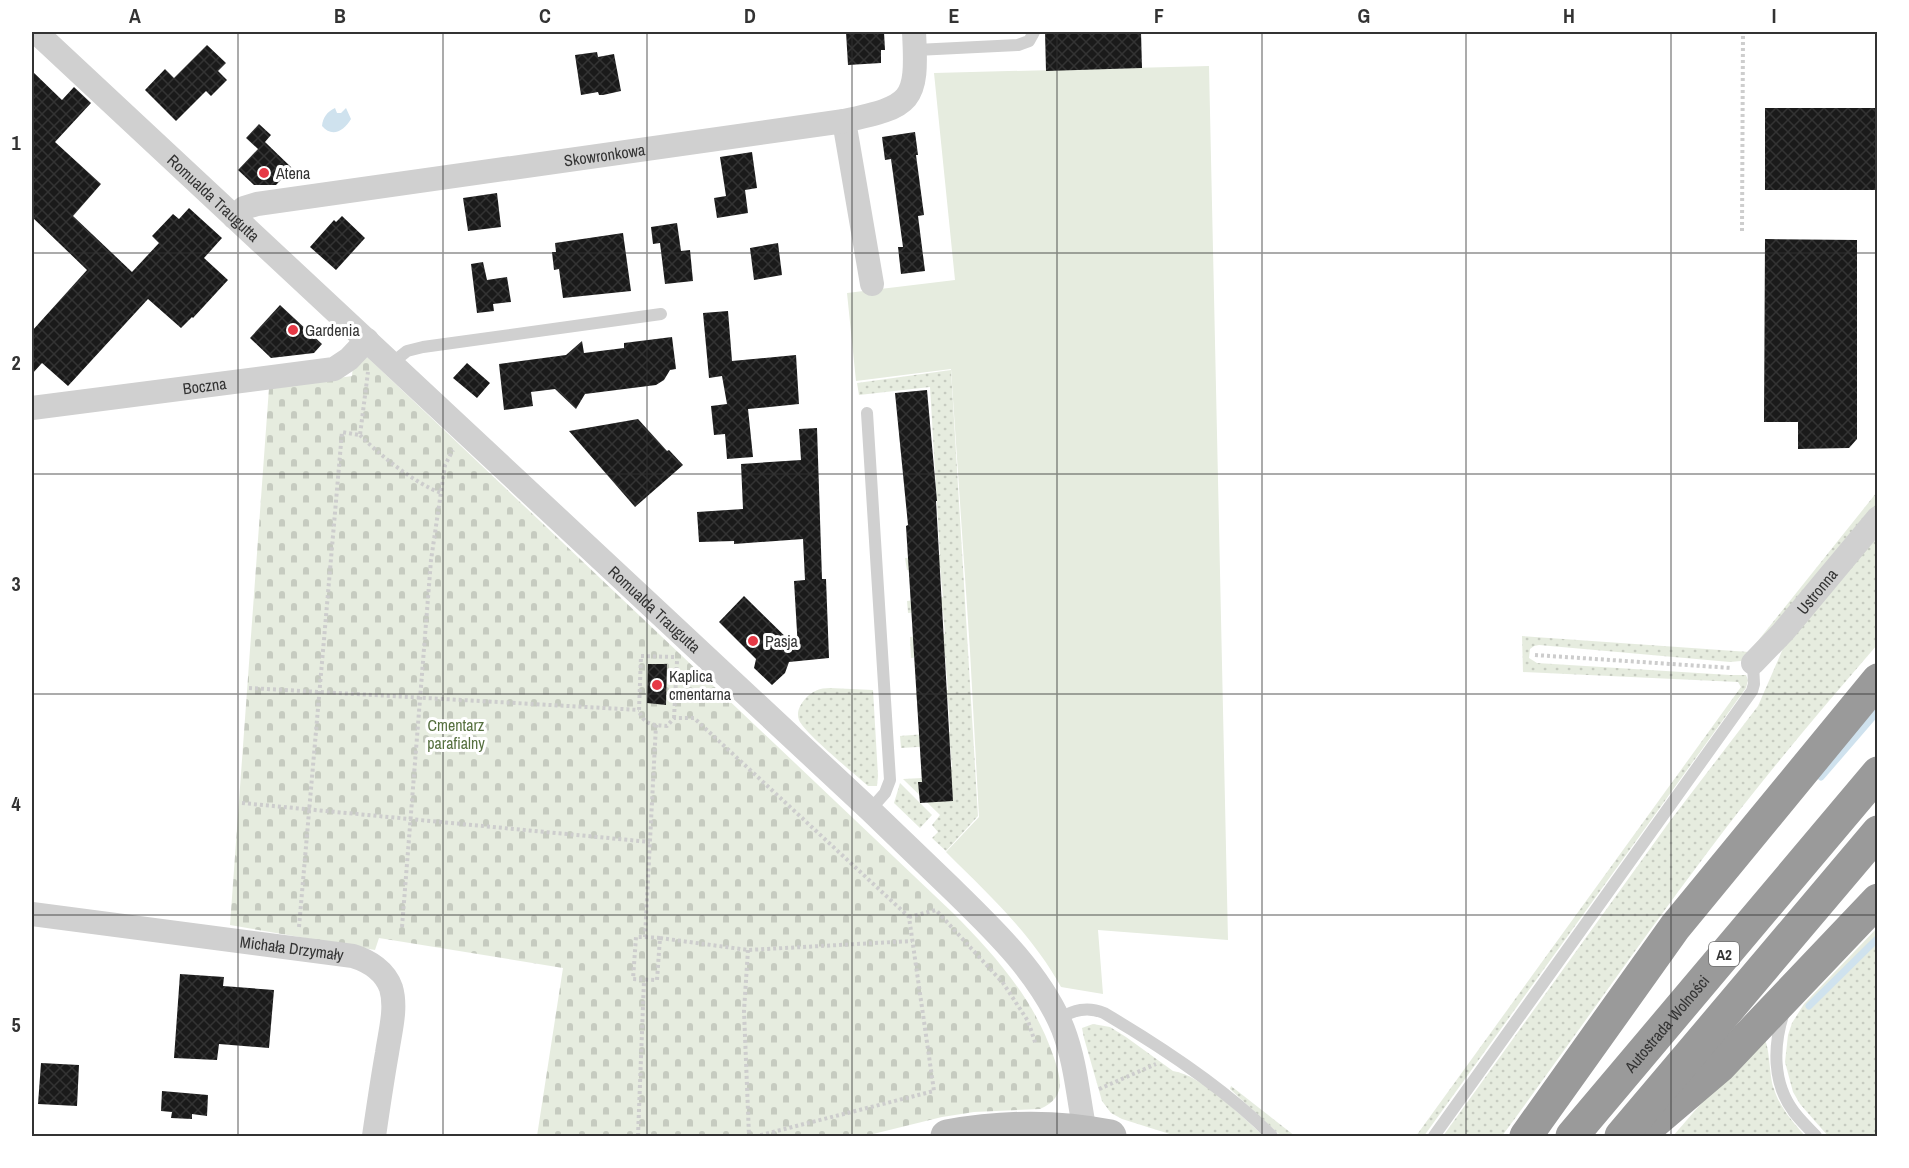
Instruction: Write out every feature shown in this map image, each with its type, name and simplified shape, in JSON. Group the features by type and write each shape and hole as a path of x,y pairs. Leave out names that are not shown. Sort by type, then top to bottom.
{"highway":[{"path":"1526,1137 1680,921 1878,680"},
{"name":"Autostrada Wolności","path":"1572,1137 1878,773"},
{"name":"A2","path":"1621,1137 1878,832"},
{"path":"1636,1137 1719,1067 1878,900"}],"street":[{"name":"Romualda Traugutta","path":"36,32 234,217 361,347 392,363 870,810 998,935 1029,972 1058,1019 1069,1045 1094,1135"},
{"name":"Skowronkowa","path":"234,217 244,208 257,204 844,121 891,109 911,92 915,81 915,41"},
{"path":"844,121 872,284"},
{"name":"Boczna","path":"32,408 327,370 340,366 361,347"},
{"name":"Ustronna","path":"1753,663 1783,632 1878,518"},
{"name":"Michała Drzymały","path":"32,914 353,956 374,965 391,986 393,1012 374,1137"},
{"path":"947,1137 979,1131 1027,1128 1094,1135"}],"lane":[{"path":"915,41 1018,45 1029,41 1034,32"},
{"path":"392,363 407,351 423,347 662,314"},
{"path":"867,412 890,780 885,794 870,810"},
{"path":"1434,1137 1752,691 1753,663"},
{"path":"1799,983 1786,1007 1780,1025 1776,1062 1788,1102 1816,1137"},
{"path":"1058,1019 1077,1010 1095,1009 1114,1019 1235,1103 1272,1137"}],"path":[{"path":"1742,231 1743,32"},
{"path":"360,435 368,367 361,347"},
{"path":"299,927 342,432 360,435 373,449 424,486 441,493"},
{"path":"402,927 431,560 445,465 449,454 468,434"},
{"path":"1535,654 1710,668 1729,668 1753,663"},
{"path":"641,656 677,657 674,718 667,726 649,725 641,718 639,710 641,656"},
{"path":"249,688 639,710"},
{"path":"674,718 694,718 909,916 934,1091 757,1137"},
{"path":"645,937 656,725"},
{"path":"242,803 650,842"},
{"path":"909,916 936,910 1004,983 1028,1021 1036,1045"},
{"path":"660,938 657,980 633,979 636,937 660,938 748,950 912,941"},
{"path":"748,950 744,1011 749,1137"},
{"path":"638,1137 645,980"},
{"path":"1094,1090 1156,1064 1168,1055"}],"green space":[{"path":"1209,66 1228,940 1098,930 1103,994 1061,987 1037,949 1023,932 946,852 979,817 951,369 856,381 847,293 955,280 934,73"},
{"name":"Cmentarz parafialny","path":"364,354 953,913 998,961 1024,996 1045,1035 1060,1079 1055,1099 1040,1109 974,1112 942,1117 865,1136 537,1136 563,968 379,938 375,950 230,925 269,388 352,376 353,365"},
{"path":"951,370 978,816 946,851 932,838 938,832 932,825 940,815 903,779 922,778 921,770 952,767 950,745 901,748 900,736 950,732 948,699 917,701 916,692 948,690 945,655 911,658 910,637 945,634 943,611 908,613 907,601 943,597 940,567 907,570 905,558 940,555 930,387 859,395 857,383"},
{"path":"1877,492 1877,505 1759,649 1741,661 1730,662 1539,645 1530,649 1529,658 1537,663 1746,675 1748,680 1746,688 1424,1136 1416,1136 1741,687 1738,682 1523,672 1522,636 1749,652"},
{"path":"1877,530 1877,645 1792,745 1730,823 1657,920 1502,1136 1443,1136 1670,821 1758,706 1785,644"},
{"path":"830,688 873,690 877,786 868,786 820,743 799,720 799,709 803,701 816,690"},
{"path":"900,783 932,815 920,828 894,803"},
{"path":"1877,928 1877,1136 1828,1136 1800,1104 1793,1092 1785,1062 1788,1035 1792,1023 1804,1004"},
{"path":"1093,1024 1110,1027 1173,1071 1184,1074 1209,1088 1264,1136 1176,1136 1122,1119 1111,1113 1102,1101 1084,1038 1082,1028"},
{"path":"1764,1039 1772,1084 1777,1096 1787,1114 1805,1136 1673,1136 1711,1092"},
{"path":"1231,1086 1295,1136 1281,1136 1230,1089"}],"water":[{"path":"335,108 337,113 341,113 346,108 351,119 338,132 330,132 322,126 323,120"}],"building":[{"path":"846,32 884,32 885,50 881,50 881,63 848,65"},
{"path":"1045,32 1141,32 1142,68 1046,71"},
{"path":"207,45 226,63 218,71 227,80 211,96 206,91 176,121 145,90 165,69 174,78"},
{"path":"597,52 598,57 614,54 621,91 603,95 599,95 598,92 581,95 575,55"},
{"path":"32,71 62,100 74,87 91,103 55,142 101,184 73,216 132,272 159,243 152,236 173,214 179,219 189,208 222,238 204,258 228,280 181,328 148,299 68,386 42,363 32,374 32,331 87,270 32,217"},
{"path":"1765,108 1878,108 1878,190 1765,190"},
{"path":"259,124 271,135 265,142 292,168 276,185 254,185 238,170 258,149 246,138"},
{"path":"915,132 924,215 918,216 925,271 901,274 898,247 903,247 891,159 885,160 882,137"},
{"path":"752,152 757,188 745,190 748,213 717,218 714,198 726,196 720,157"},
{"path":"497,193 501,227 468,231 463,198"},
{"path":"342,216 365,238 336,270 310,247 334,220 336,222"},
{"path":"677,223 681,251 690,250 693,281 665,284 660,243 653,244 651,227"},
{"path":"623,233 631,291 563,298 559,269 554,270 552,252 556,252 555,243"},
{"path":"1765,239 1857,240 1857,439 1849,448 1798,449 1798,422 1764,422"},
{"path":"778,243 782,275 754,280 750,248"},
{"path":"483,262 487,280 507,277 511,302 493,304 494,311 477,313 471,264"},
{"path":"280,305 322,344 314,353 271,358 250,338"},
{"path":"728,311 732,361 796,355 799,404 748,409 753,457 727,459 725,434 714,435 711,406 727,404 722,376 709,378 703,313"},
{"path":"672,337 676,369 670,370 664,380 656,385 585,394 576,409 555,389 531,392 533,406 504,410 499,364 566,355 582,341 584,353 624,348 624,343"},
{"path":"467,363 490,383 477,398 453,378"},
{"path":"927,390 937,501 953,801 920,803 918,782 922,782 906,526 908,525 895,393"},
{"path":"638,419 683,465 635,507 569,431"},
{"path":"817,428 822,579 826,579 829,658 789,662 785,673 772,685 754,668 756,659 719,622 744,596 798,649 794,581 805,580 803,539 734,544 734,541 699,542 697,512 743,509 741,464 801,460 799,429"},
{"name":"Kaplica cmentarna","path":"648,664 667,664 666,705 647,703"},
{"path":"180,974 224,977 223,986 274,990 269,1048 219,1044 217,1060 174,1058"},
{"path":"41,1063 79,1065 77,1106 38,1104"},
{"path":"162,1091 208,1095 207,1116 192,1114 192,1119 171,1118 172,1112 161,1111"}],"waterway":[{"path":"1821,777 1878,711"},
{"path":"1809,1006 1878,938"}],"place":[{"name":"Atena","path":"264,173"},
{"name":"Gardenia","path":"293,330"},
{"name":"Pasja","path":"753,641"},
{"name":"Kaplica cmentarna","path":"657,685"}]}
